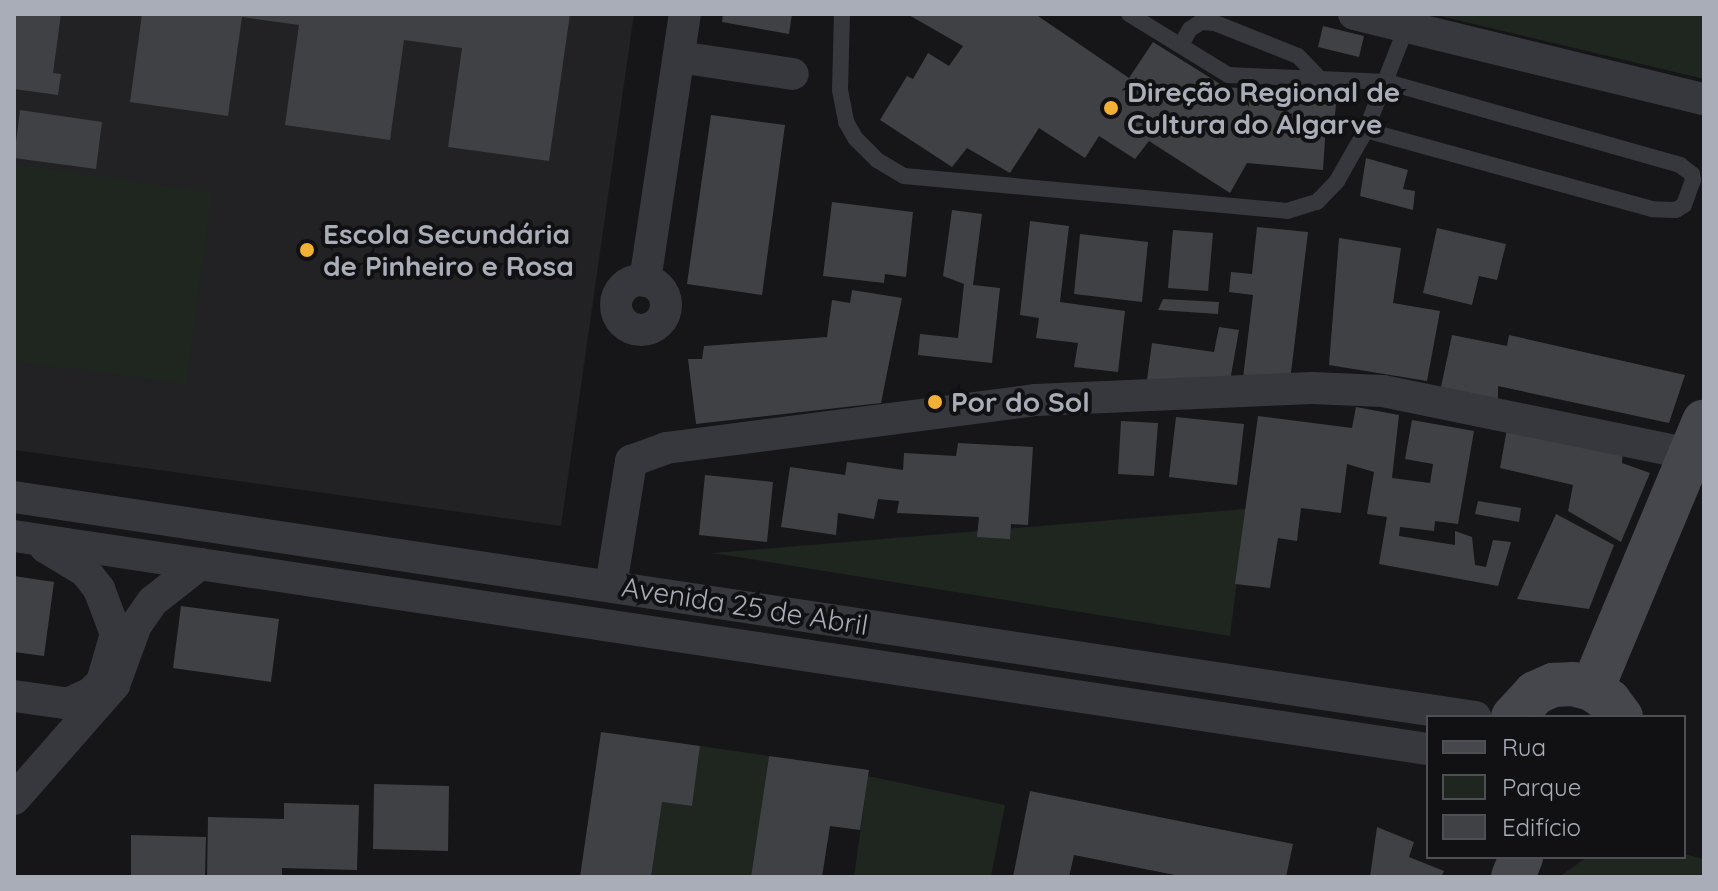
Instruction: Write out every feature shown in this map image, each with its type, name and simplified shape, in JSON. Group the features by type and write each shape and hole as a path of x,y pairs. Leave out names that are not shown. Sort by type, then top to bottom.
{"street":[{"path":"645,281 685,14"},
{"path":"1354,14 1704,99"},
{"path":"679,57 793,74"},
{"path":"611,586 619,452 1036,400 1312,388 1383,391 1697,437 1606,703 1573,684 1553,685 1535,693 1515,715"},
{"name":"Avenida 25 de Abril","path":"14,497 1463,715"},
{"path":"19,537 61,554 85,571 99,589 116,634 102,682 19,787"},
{"name":"Avenida 25 de Abril","path":"19,537 1426,749"},
{"path":"14,696 82,705 114,685 136,625 153,601 200,564"}],"lane":[{"path":"842,14 840,90 846,122 856,139 877,160 904,176 920,180 1287,211 1303,209 1329,192 1366,130 1406,28"},
{"path":"1129,14 1228,75 1387,82 1680,165 1692,174 1689,197 1676,210 1652,209 1366,130"},
{"path":"1181,45 1190,29 1201,22 1215,23 1298,56 1321,80"}],"shaded area":[{"name":"Escola Secundária de Pinheiro e Rosa","path":"14,14 634,14 561,526 14,450"}],"green space":[{"path":"1432,14 1704,14 1704,79"},
{"path":"14,164 212,192 186,384 14,361"},
{"path":"1246,509 1230,636 712,553"},
{"path":"700,746 769,756 751,877 651,877 662,802 692,806"},
{"path":"868,776 1005,805 991,877 854,877"},
{"path":"1686,854 1704,859 1704,877 1559,877 1584,859 1686,859"}],"building":[{"path":"14,14 61,14 53,73 61,74 58,95 14,89"},
{"path":"142,14 570,14 549,161 448,147 462,48 404,40 390,140 285,125 299,25 242,17 228,116 130,102"},
{"path":"723,14 792,14 789,34 722,22"},
{"name":"Direção Regional de Cultura do Algarve","path":"907,14 1035,14 1129,78 1153,42 1225,87 1337,95 1334,124 1326,124 1323,170 1247,163 1230,193 1149,141 1135,159 1099,136 1085,158 1039,128 1010,173 967,148 952,167 880,120 907,76 913,79 928,53 949,66 963,46"},
{"path":"1323,26 1364,36 1359,57 1318,47"},
{"path":"20,110 102,122 96,169 14,158"},
{"path":"711,115 785,125 762,295 687,284"},
{"path":"1366,158 1408,170 1403,189 1415,191 1413,210 1360,196"},
{"path":"832,202 913,212 906,277 885,274 884,283 823,276"},
{"path":"952,210 982,214 973,285 1000,288 992,363 918,355 920,334 958,338 964,284 943,276"},
{"path":"1030,221 1069,226 1060,302 1125,311 1118,372 1074,367 1078,343 1036,338 1039,318 1020,315"},
{"path":"1257,227 1308,232 1290,381 1243,378 1253,295 1229,292 1231,272 1252,274"},
{"path":"1437,228 1506,244 1497,280 1479,276 1472,305 1423,293"},
{"path":"1173,230 1213,233 1208,291 1168,288"},
{"path":"1080,234 1148,242 1142,302 1074,294"},
{"path":"1339,238 1401,248 1393,303 1440,311 1427,381 1329,365"},
{"path":"852,290 902,298 881,403 696,424 688,359 702,359 704,346 827,337 832,300 850,303"},
{"path":"1163,299 1219,302 1218,314 1158,310"},
{"path":"1219,327 1239,330 1230,381 1146,387 1152,343 1214,352"},
{"path":"1452,335 1507,346 1509,335 1685,375 1669,423 1498,386 1498,399 1441,387"},
{"path":"1356,407 1399,415 1392,478 1430,483 1433,464 1405,459 1412,420 1474,431 1458,524 1435,521 1434,531 1400,527 1399,536 1455,545 1455,531 1472,537 1475,565 1486,567 1493,540 1511,542 1498,586 1379,564 1387,517 1367,514 1374,472 1347,464 1341,513 1301,508 1297,541 1278,538 1270,588 1235,584 1258,416 1352,428"},
{"path":"1176,417 1244,424 1237,485 1169,477"},
{"path":"1121,421 1158,423 1154,476 1118,474"},
{"path":"1507,429 1623,451 1622,463 1650,473 1621,542 1568,511 1573,485 1500,468"},
{"path":"958,443 1033,447 1028,525 1011,524 1010,539 977,537 979,517 897,513 899,501 878,499 874,519 838,513 836,535 781,527 790,467 845,475 847,462 903,470 904,453 956,456"},
{"path":"705,475 773,482 767,542 699,535"},
{"path":"1478,501 1521,508 1519,522 1475,514"},
{"path":"1556,514 1614,545 1589,609 1517,599"},
{"path":"14,576 54,582 44,656 14,652"},
{"path":"181,606 279,619 271,682 173,668"},
{"path":"601,732 700,746 692,806 662,802 651,877 580,877"},
{"path":"769,756 869,770 860,830 830,826 822,877 751,877"},
{"path":"374,784 449,786 448,851 373,849"},
{"path":"1030,791 1293,844 1286,877 1185,877 1074,855 1069,877 1013,877"},
{"path":"284,803 359,805 357,870 282,868 282,877 207,877 208,817 284,819"},
{"path":"1377,827 1414,842 1409,857 1444,871 1441,877 1370,877"},
{"path":"131,835 206,837 205,877 131,877"}],"place":[{"name":"Direção Regional de Cultura do Algarve","path":"1111,108"},
{"name":"Escola Secundária de Pinheiro e Rosa","path":"307,250"},
{"name":"Por do Sol","path":"935,402"}]}
